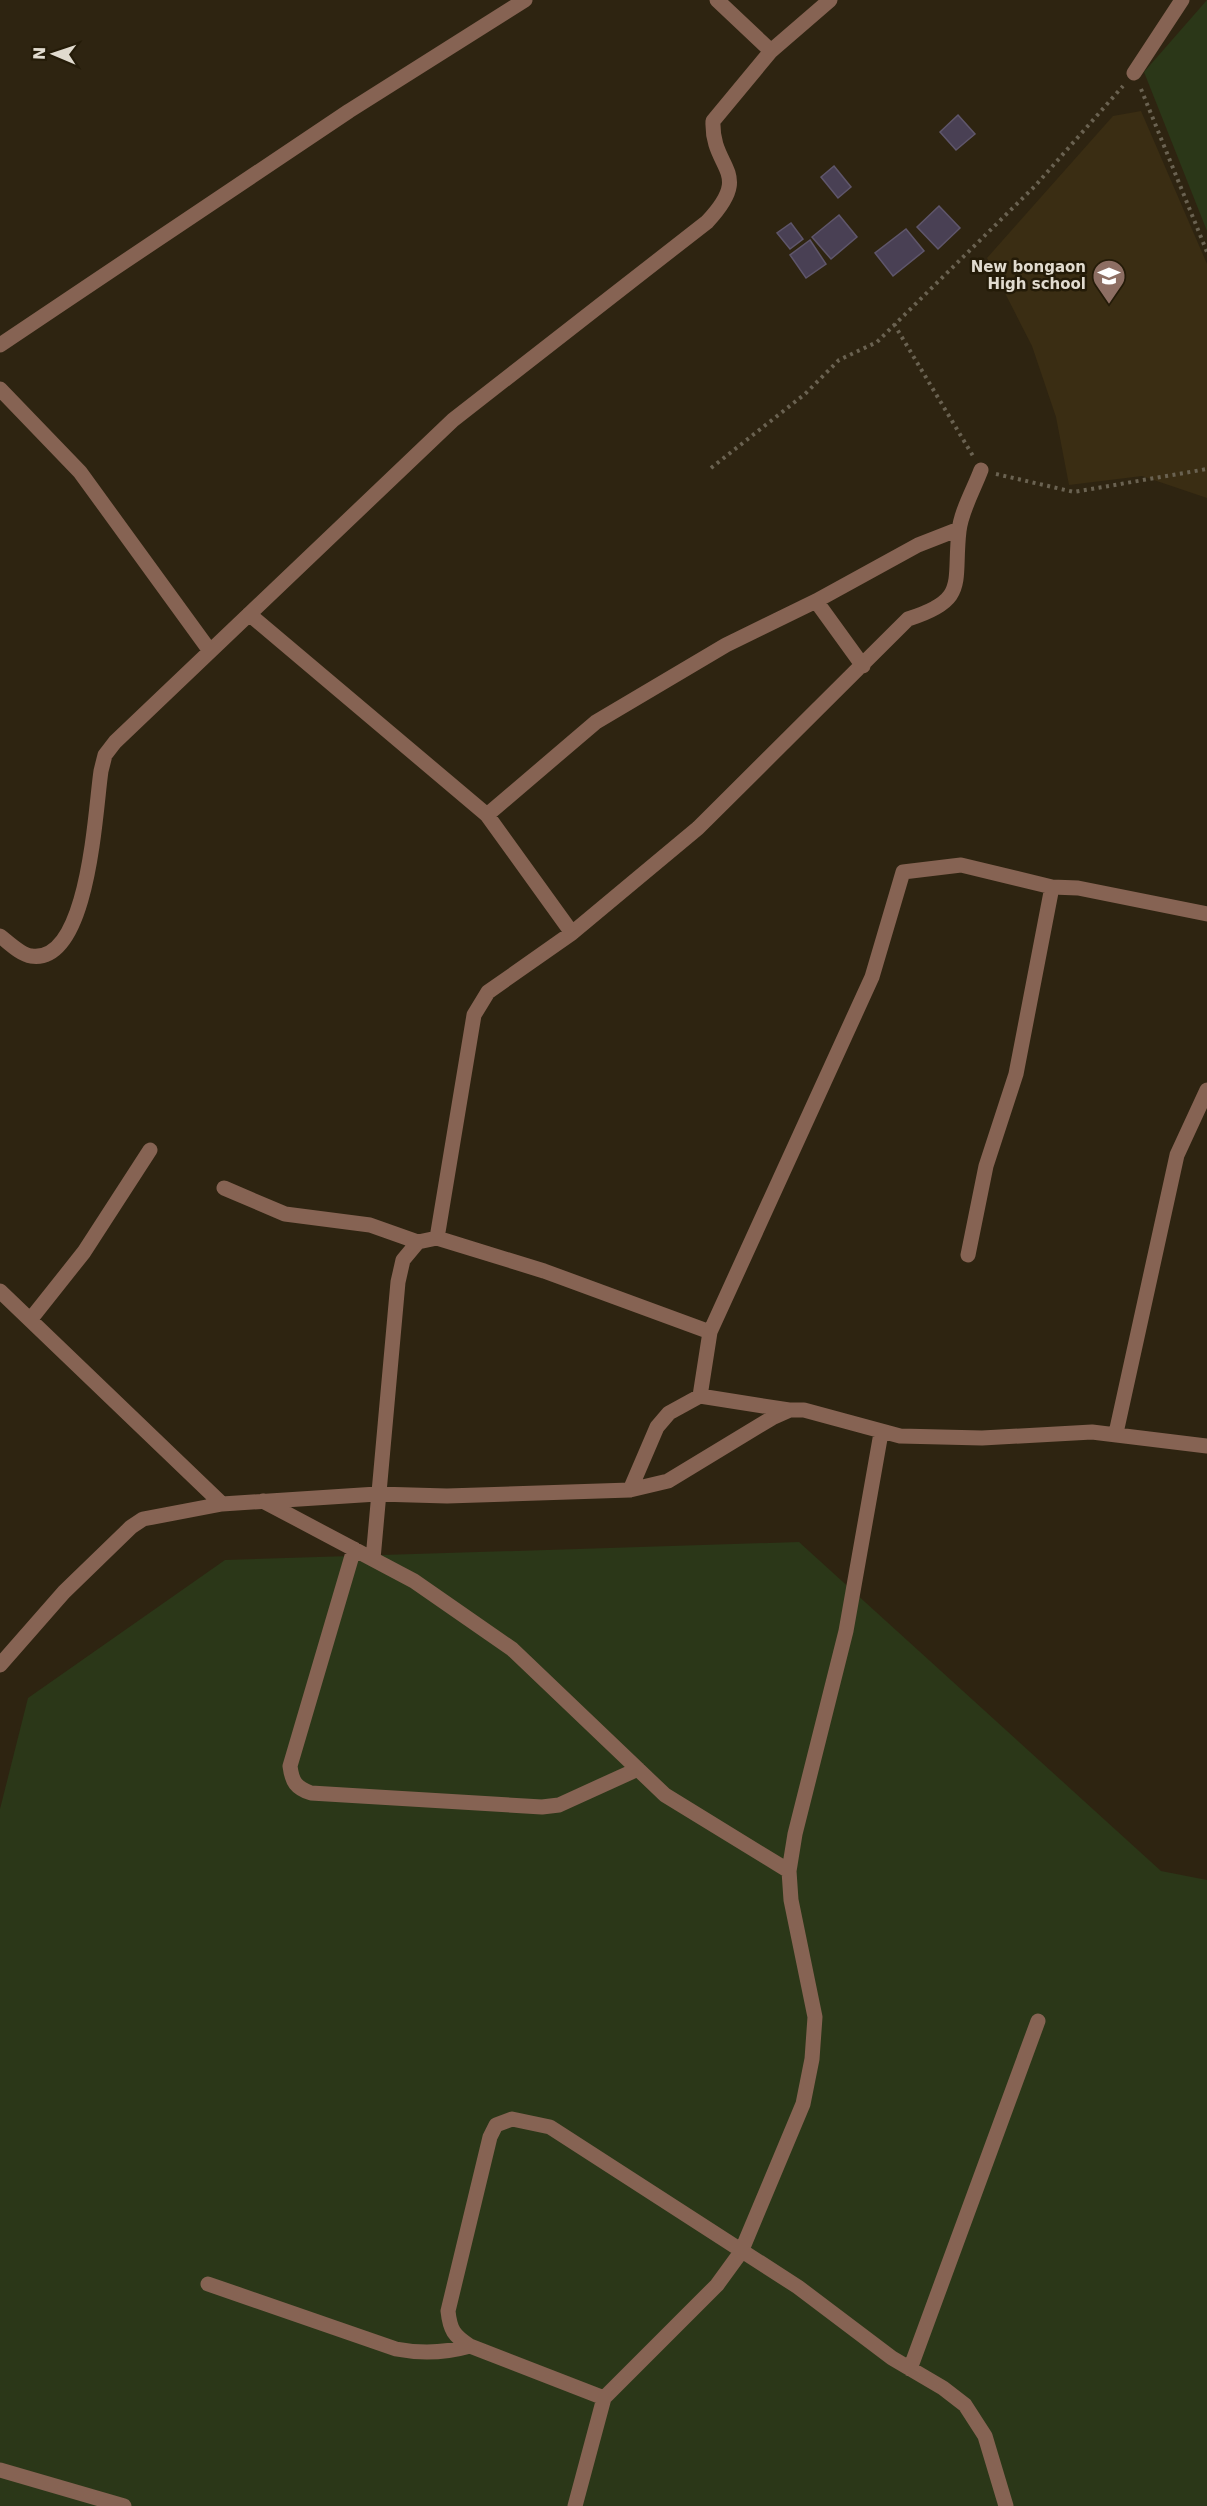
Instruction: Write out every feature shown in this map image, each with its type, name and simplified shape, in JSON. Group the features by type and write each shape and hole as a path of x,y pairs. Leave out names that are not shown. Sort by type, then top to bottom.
{"street":[{"path":"0,345 349,111 525,0"},
{"path":"717,0 771,51"},
{"path":"0,936 28,956 43,957 56,951 65,940 81,905 105,755 115,742 453,420 707,222 722,206 729,191 730,175 712,131 713,121 771,51 830,0"},
{"path":"1134,73 1182,0"},
{"path":"0,389 80,472 210,651"},
{"path":"437,1238 474,1015 478,1004 489,992 572,933 699,828 864,666 908,619 935,611 947,600 954,588 958,571 959,529 981,470"},
{"path":"487,815 596,723 726,645 816,601 918,545 959,529"},
{"path":"816,601 864,666"},
{"path":"249,614 487,815 572,933"},
{"path":"700,1396 710,1332 872,977 903,872 961,865 1052,887 1078,888 1207,914"},
{"path":"968,1255 986,1166 1016,1074 1052,887"},
{"path":"1116,1433 1178,1155 1207,1090"},
{"path":"30,1320 84,1252 150,1150"},
{"path":"224,1188 285,1214 370,1225 418,1242 437,1238 544,1271 710,1332"},
{"path":"373,1559 377,1494 398,1282 403,1260 418,1242"},
{"path":"0,1291 222,1504"},
{"path":"630,1490 657,1427 669,1413 700,1396 790,1410 804,1410 881,1433 900,1436 982,1438 1061,1432 1116,1433 1207,1446"},
{"path":"0,1665 64,1592 131,1527 143,1519 222,1504 377,1494 447,1496 630,1490 668,1481 772,1418 790,1410"},
{"path":"575,2506 604,2398 717,2285 741,2252 803,2104 812,2060 815,2017 791,1900 789,1871 795,1834 846,1631 881,1433"},
{"path":"262,1501 414,1581 512,1649 665,1796 789,1871"},
{"path":"354,1550 290,1766 292,1779 298,1788 311,1793 542,1807 559,1805 638,1769"},
{"path":"910,2369 1038,2021"},
{"path":"604,2398 470,2346 456,2337 449,2326 448,2312 490,2137 496,2125 512,2119 550,2127 798,2287 910,2369 944,2388 965,2405 985,2436 1006,2506"},
{"path":"208,2284 396,2349 419,2354 454,2351 470,2346"},
{"path":"0,2470 124,2506"}],"path":[{"path":"711,468 805,394 839,360 877,342 1035,186 1134,73 1207,252"},
{"path":"894,324 981,470 1074,492 1207,469"}],"shaded area":[{"name":"New bongaon High school","path":"1141,111 1207,264 1207,498 1142,476 1069,485 1056,417 1032,346 987,258 1113,116"}],"green space":[{"path":"1207,0 1207,231 1144,72"},
{"path":"799,1542 1161,1871 1207,1880 1207,2506 0,2506 0,1809 28,1698 225,1560"}],"building":[{"path":"958,115 975,134 956,150 940,132"},
{"path":"834,166 851,187 838,198 821,177"},
{"path":"939,206 960,228 938,249 917,227"},
{"path":"839,215 857,237 831,259 812,237"},
{"path":"791,223 803,239 790,249 777,233"},
{"path":"906,229 924,251 893,276 875,253"},
{"path":"810,240 826,264 806,278 790,255"}],"place":[{"name":"New bongaon High school","path":"1109,305"}]}
